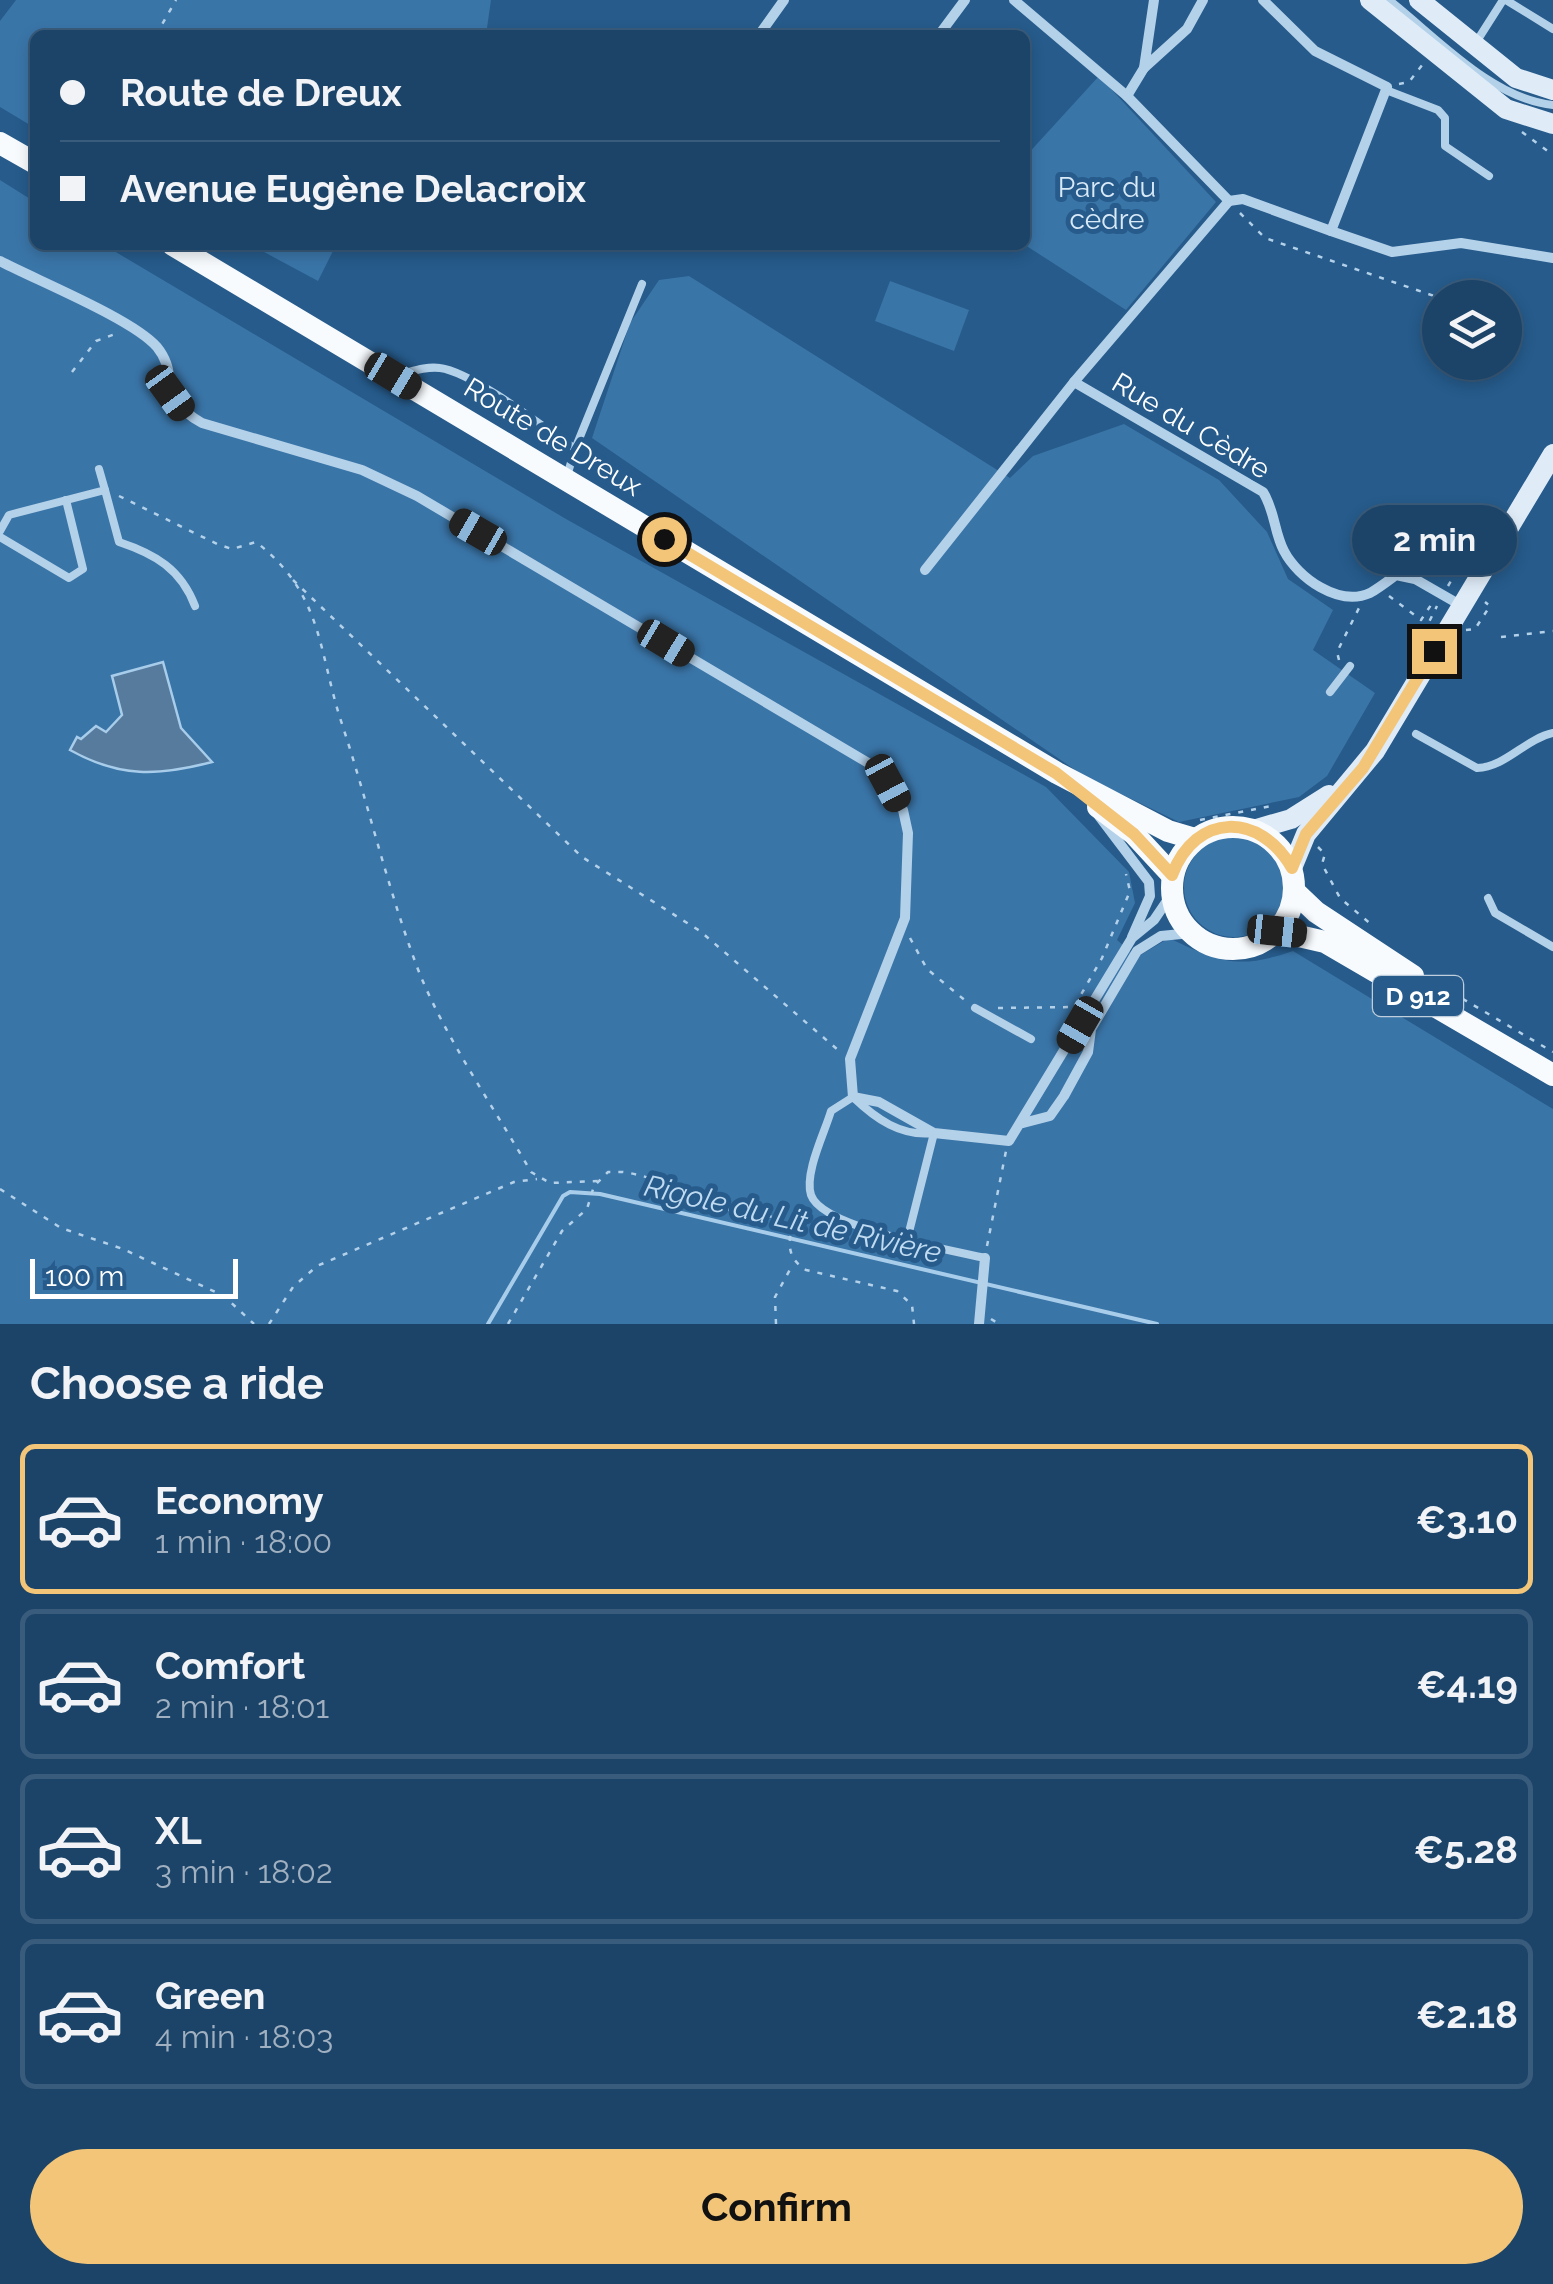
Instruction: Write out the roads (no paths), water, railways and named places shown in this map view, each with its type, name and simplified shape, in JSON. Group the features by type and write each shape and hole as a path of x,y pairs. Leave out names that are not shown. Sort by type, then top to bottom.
{"main road":[{"path":"1370,0 1506,109 1553,124"},
{"path":"1419,0 1516,78 1553,90"},
{"path":"0,142 30,160"},
{"name":"Route de Dreux","path":"181,250 1056,773 1168,831 1191,830"},
{"path":"1292,868 1306,834 1375,750 1553,454"},
{"name":"Route de Dreux","path":"1056,773 1142,842 1172,885"},
{"path":"1253,830 1281,850 1292,868 1295,892 1277,931 1263,942 1230,950 1191,933 1172,885 1191,830 1253,830 1290,819 1352,780"},
{"name":"D 912","path":"1295,892 1316,912 1393,964 1553,1060"},
{"name":"D 912","path":"1277,931 1325,942 1553,1074"}],"street":[{"path":"763,30 784,0"},
{"path":"943,30 965,0"},
{"path":"1014,0 1127,96 1229,201 1243,200 1392,252 1461,243 1553,258"},
{"path":"1144,68 1154,0"},
{"path":"1127,96 1144,68 1187,29 1204,0"},
{"path":"1262,0 1315,51 1386,88 1331,230"},
{"name":"Rue du Cèdre","path":"1229,201 1074,382 1263,492 1272,507 1285,552 1295,567 1335,594 1351,602 1396,575 1462,606"},
{"path":"0,261 134,330 157,347 170,393 185,414 202,423 362,470 417,496 870,764 888,783 903,810 908,833 905,918 850,1059 853,1098 879,1102 934,1133 1008,1141 1132,938 1150,896 1148,882 1100,821 1097,806"},
{"path":"925,570 1074,382"},
{"path":"1132,938 1154,920 1172,885"},
{"path":"1023,1122 1050,1116 1064,1096 1088,1052 1091,1029 1137,951 1161,936 1191,933"},
{"path":"979,1324 985,1258"}],"lane":[{"path":"1390,0 1494,82 1535,103 1553,105"},
{"path":"1475,44 1505,0 1553,29"},
{"path":"1386,88 1438,110 1445,118 1445,146 1489,176"},
{"path":"566,480 575,448 642,284"},
{"path":"393,376 425,368 450,370 575,448"},
{"path":"99,470 119,542 168,565 181,577 195,606"},
{"path":"66,500 83,568 69,578 0,534 10,515 66,500 105,490"},
{"path":"1330,692 1350,666"},
{"path":"1416,734 1477,768 1498,764 1536,738 1553,733"},
{"path":"1488,898 1495,913 1553,947"},
{"path":"974,1008 1031,1039"},
{"path":"853,1098 831,1111 810,1182 811,1194 819,1207 834,1216 907,1240 985,1258"},
{"path":"907,1240 934,1133"}],"waterway":[{"name":"Rigole du Lit de Rivière","path":"488,1324 563,1196 570,1192 600,1194 1157,1324"}],"park label":[{"name":"Parc du cèdre","path":"1107,203"}]}
